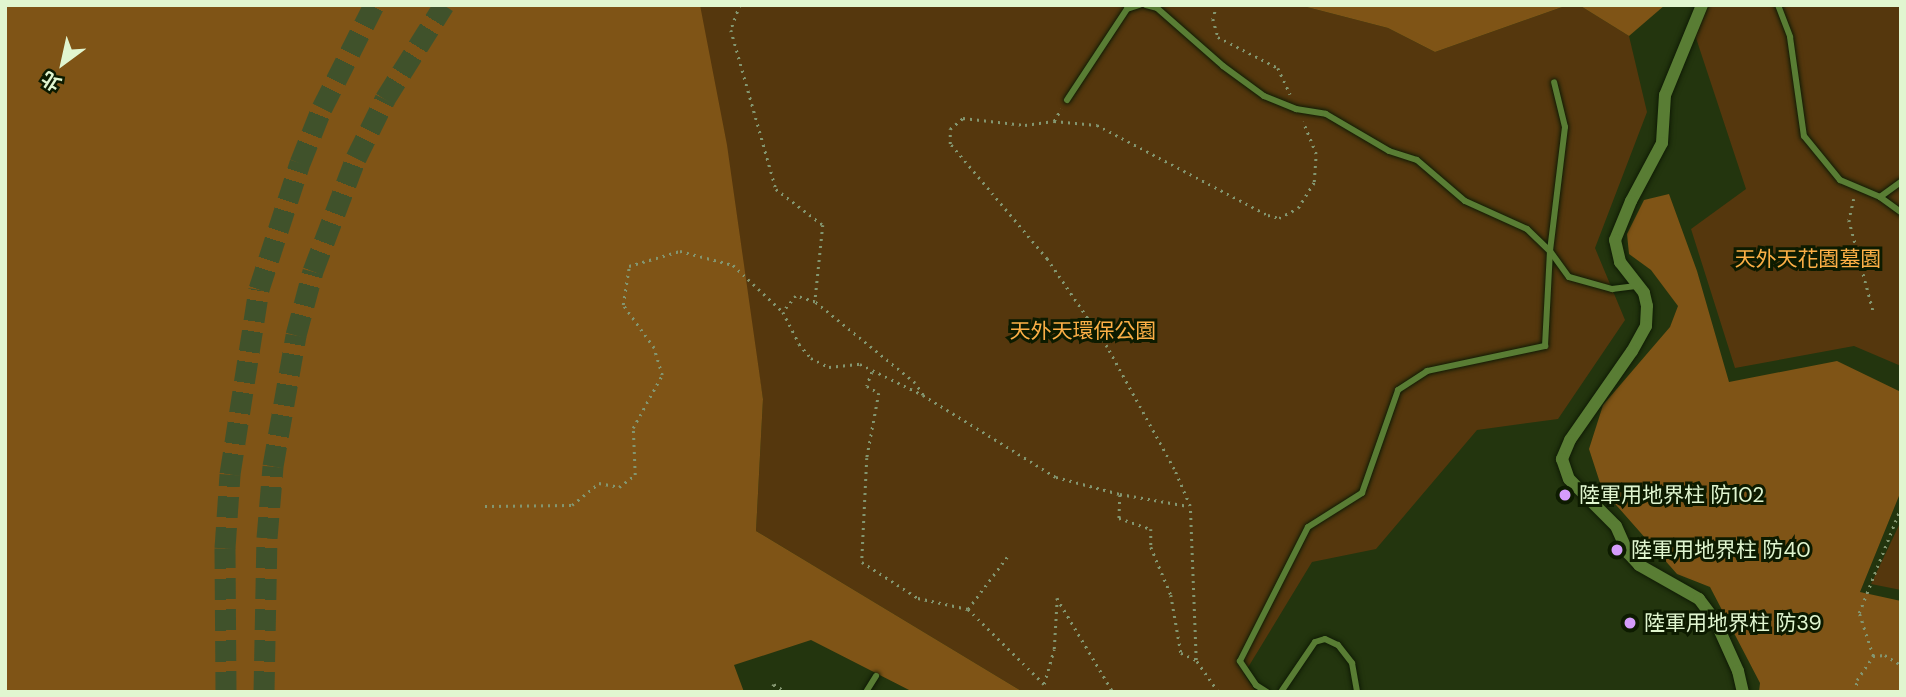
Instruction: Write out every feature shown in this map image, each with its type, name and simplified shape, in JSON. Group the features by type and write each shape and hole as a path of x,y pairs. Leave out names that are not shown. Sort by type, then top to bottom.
{"street":[{"path":"1702,5 1665,96 1662,143 1630,201 1615,240 1620,262 1640,286 1647,306 1646,326 1632,351 1570,440 1562,459 1569,479 1616,526 1628,553 1639,565 1699,599 1715,620 1738,671 1743,692"}],"lane":[{"path":"1067,100 1127,9 1139,5"},
{"path":"1146,5 1157,8 1223,66 1264,96 1296,109 1326,114 1389,151 1417,160 1465,201 1527,229 1550,251 1569,277 1612,289 1640,286"},
{"path":"1778,5 1790,37 1804,136 1840,180 1880,197 1901,212"},
{"path":"1268,692 1255,685 1240,661 1308,527 1362,493 1398,390 1427,372 1545,346 1550,251 1565,127 1554,82"},
{"path":"1880,197 1901,182"},
{"path":"1281,692 1315,642 1325,639 1338,645 1352,663 1357,692"},
{"path":"866,692 876,676"}],"path":[{"path":"740,5 731,30 776,189 823,225 815,302"},
{"path":"1196,660 1190,506 1174,469 1107,347 1040,249 950,144 950,129 963,118 1026,125 1054,121 1097,125 1268,215 1279,218 1294,212 1308,196 1317,164 1317,153 1278,68 1218,37 1213,19 1217,5"},
{"path":"1054,121 1067,100"},
{"path":"1857,187 1849,220 1874,314"},
{"path":"485,506 572,505 599,483 619,487 635,475 632,428 662,375 654,348 623,305 629,266 680,251 733,265 783,312 799,344 811,358 829,368 860,365 923,395 1056,477 1120,494 1190,506"},
{"path":"783,312 796,296 815,302 915,383 923,395"},
{"path":"872,372 867,386 879,393 867,458 862,562 918,598 968,609 1044,684 1054,649 1057,598 1113,692"},
{"path":"1120,494 1119,518 1151,528 1150,547 1171,595 1181,653 1196,660 1218,692"},
{"path":"1873,656 1859,613 1901,507"},
{"path":"968,609 1007,557"},
{"path":"1873,656 1885,655 1901,665"},
{"path":"1856,692 1857,680 1873,656"},
{"path":"769,692 774,684 786,692"}],"green space":[{"name":"天外天環保公園","path":"699,5 1299,5 1388,28 1435,52 1568,5 1579,5 1629,36 1647,112 1595,248 1625,320 1558,419 1477,430 1376,549 1312,562 1244,674 1256,692 1023,692 756,531 763,399"},
{"name":"天外天花園墓園","path":"1694,5 1901,5 1901,366 1854,346 1735,368 1691,229 1746,189 1696,38"},
{"path":"1901,521 1901,590 1871,584"}],"shaded area":[{"path":"5,5 700,5 727,145 763,399 756,531 1023,692 913,692 811,640 734,665 744,692 5,692"},
{"path":"1299,5 1568,5 1435,52 1388,28"},
{"path":"1579,5 1665,5 1629,36"},
{"path":"1669,194 1697,271 1729,382 1837,361 1901,392 1901,491 1860,592 1901,601 1901,692 1759,692 1760,683 1710,587 1677,574 1602,489 1589,449 1603,405 1670,327 1678,306 1651,270 1629,254 1627,234 1644,200"}],"tunnel":[{"path":"226,692 225,548 230,474 259,289 300,163 322,108 374,5"},
{"path":"264,692 267,538 273,466 296,335 313,271 356,158 385,99 444,5"}],"place":[{"name":"陸軍用地界柱 防102","path":"1565,495"},
{"name":"陸軍用地界柱 防40","path":"1617,550"},
{"name":"陸軍用地界柱 防39","path":"1630,623"}]}
